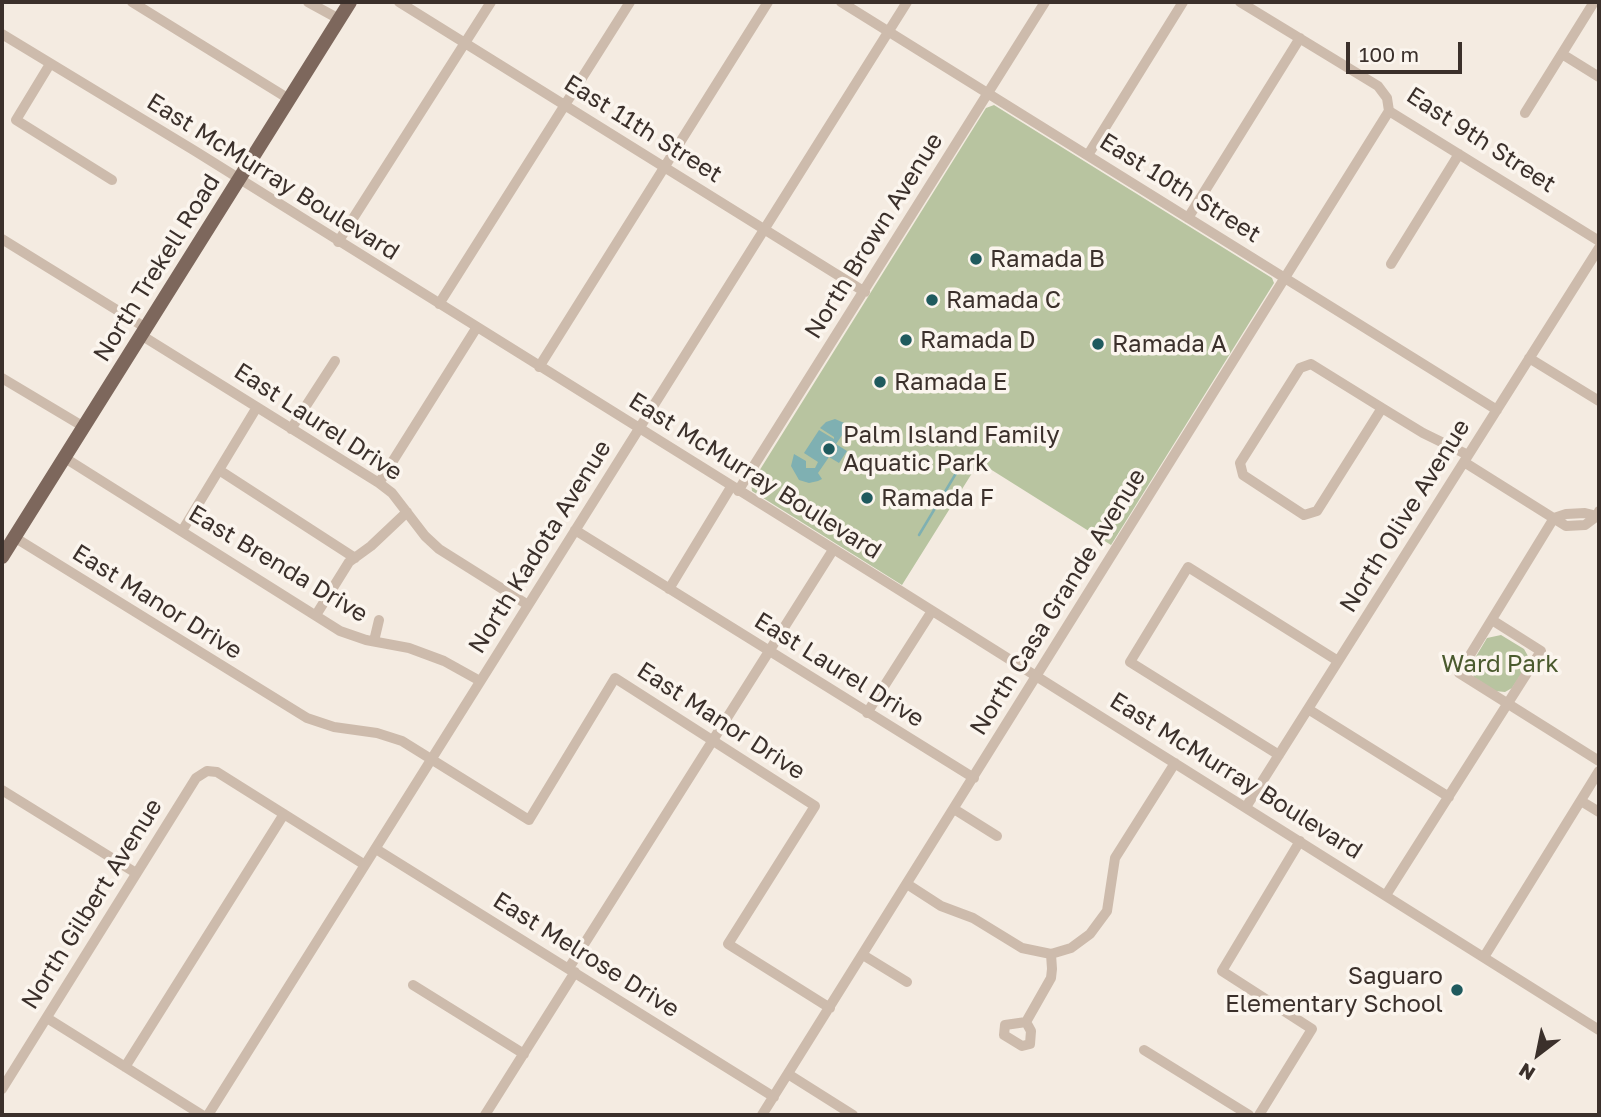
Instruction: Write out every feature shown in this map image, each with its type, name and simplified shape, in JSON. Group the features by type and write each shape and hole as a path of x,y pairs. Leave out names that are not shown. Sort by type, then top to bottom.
{"main road":[{"name":"North Trekell Road","path":"2,557 350,2"}],"street":[{"path":"132,2 289,99"},
{"path":"308,2 339,19"},
{"name":"East 11th Street","path":"399,2 864,292"},
{"path":"338,242 491,2"},
{"path":"439,304 630,2"},
{"path":"539,367 768,2"},
{"name":"East 10th Street","path":"841,2 1497,410"},
{"name":"North Kadota Avenue","path":"208,1115 907,2"},
{"name":"North Brown Avenue","path":"669,589 864,292 1045,2"},
{"path":"1088,155 1184,2"},
{"name":"East 9th Street","path":"1240,2 1378,86 1387,98 1390,111 1599,241"},
{"path":"1525,113 1594,2"},
{"name":"East McMurray Boulevard","path":"2,34 477,327 1599,1029"},
{"path":"1188,218 1300,38"},
{"path":"1562,54 1599,77"},
{"path":"50,64 16,120 113,180"},
{"name":"North Casa Grande Avenue","path":"762,1115 1390,111"},
{"path":"1391,264 1459,154"},
{"name":"East Laurel Drive","path":"2,239 257,408 379,483 392,493 425,536 439,548 528,605"},
{"name":"North Olive Avenue","path":"1246,807 1599,248"},
{"path":"379,483 477,327"},
{"path":"1529,358 1599,401"},
{"path":"291,429 334,360"},
{"path":"1382,408 1317,511 1304,515 1243,475 1240,463 1300,368 1311,364 1466,459 1566,526 1585,525 1598,516"},
{"path":"2,378 84,427"},
{"path":"182,531 257,408"},
{"name":"East Brenda Drive","path":"65,458 340,631 409,648 444,661 481,681"},
{"path":"219,470 355,558"},
{"path":"316,615 349,562 407,512"},
{"path":"1554,518 1459,673 1599,761"},
{"name":"East Laurel Drive","path":"575,530 974,778"},
{"name":"East Manor Drive","path":"14,537 307,718 334,727 377,733 402,741 529,820 615,678 815,806 728,944 830,1008"},
{"path":"485,1115 833,550"},
{"path":"1279,755 1129,662 1188,567 1338,661"},
{"path":"867,713 932,611"},
{"path":"374,641 379,620"},
{"path":"1386,895 1541,651 1492,620"},
{"path":"1308,709 1449,797"},
{"path":"907,884 941,906 972,918 1022,948 1051,954 1071,948 1090,934 1107,912 1115,858 1175,763"},
{"name":"North Gilbert Avenue","path":"2,1089 197,778 207,771 217,772 284,814"},
{"path":"1484,957 1599,771"},
{"path":"2,790 136,873"},
{"path":"1581,801 1599,812"},
{"path":"954,809 997,836"},
{"path":"125,1067 284,814 365,865"},
{"path":"1259,1115 1312,1029 1222,971 1300,841"},
{"name":"East Melrose Drive","path":"376,849 774,1097"},
{"path":"1026,1022 1051,978 1051,954"},
{"path":"863,955 907,982"},
{"path":"413,985 524,1054"},
{"path":"47,1017 202,1115"},
{"path":"1144,1050 1249,1115"},
{"path":"788,1074 853,1115"}],"green space":[{"path":"994,105 1272,278 1274,283 1111,545 979,462 902,585 752,491 751,484 986,108"},
{"name":"Ward Park","path":"1501,635 1524,649 1528,656 1528,664 1512,688 1505,692 1495,691 1475,679 1471,671 1472,663 1487,638"}],"water":[{"path":"835,419 849,425 836,444 847,451 839,463 829,457 818,473 822,479 809,483 799,480 791,466 794,454 806,461 806,468 815,468 818,462 804,453 819,430 834,439 820,428"}],"waterway":[{"path":"919,535 961,465"}],"place":[{"name":"Ramada B","path":"976,259"},
{"name":"Ramada C","path":"932,300"},
{"name":"Ramada D","path":"906,340"},
{"name":"Ramada A","path":"1098,344"},
{"name":"Ramada E","path":"880,382"},
{"name":"Palm Island Family Aquatic Park","path":"829,449"},
{"name":"Ramada F","path":"867,498"},
{"name":"Saguaro Elementary School","path":"1457,990"}]}
